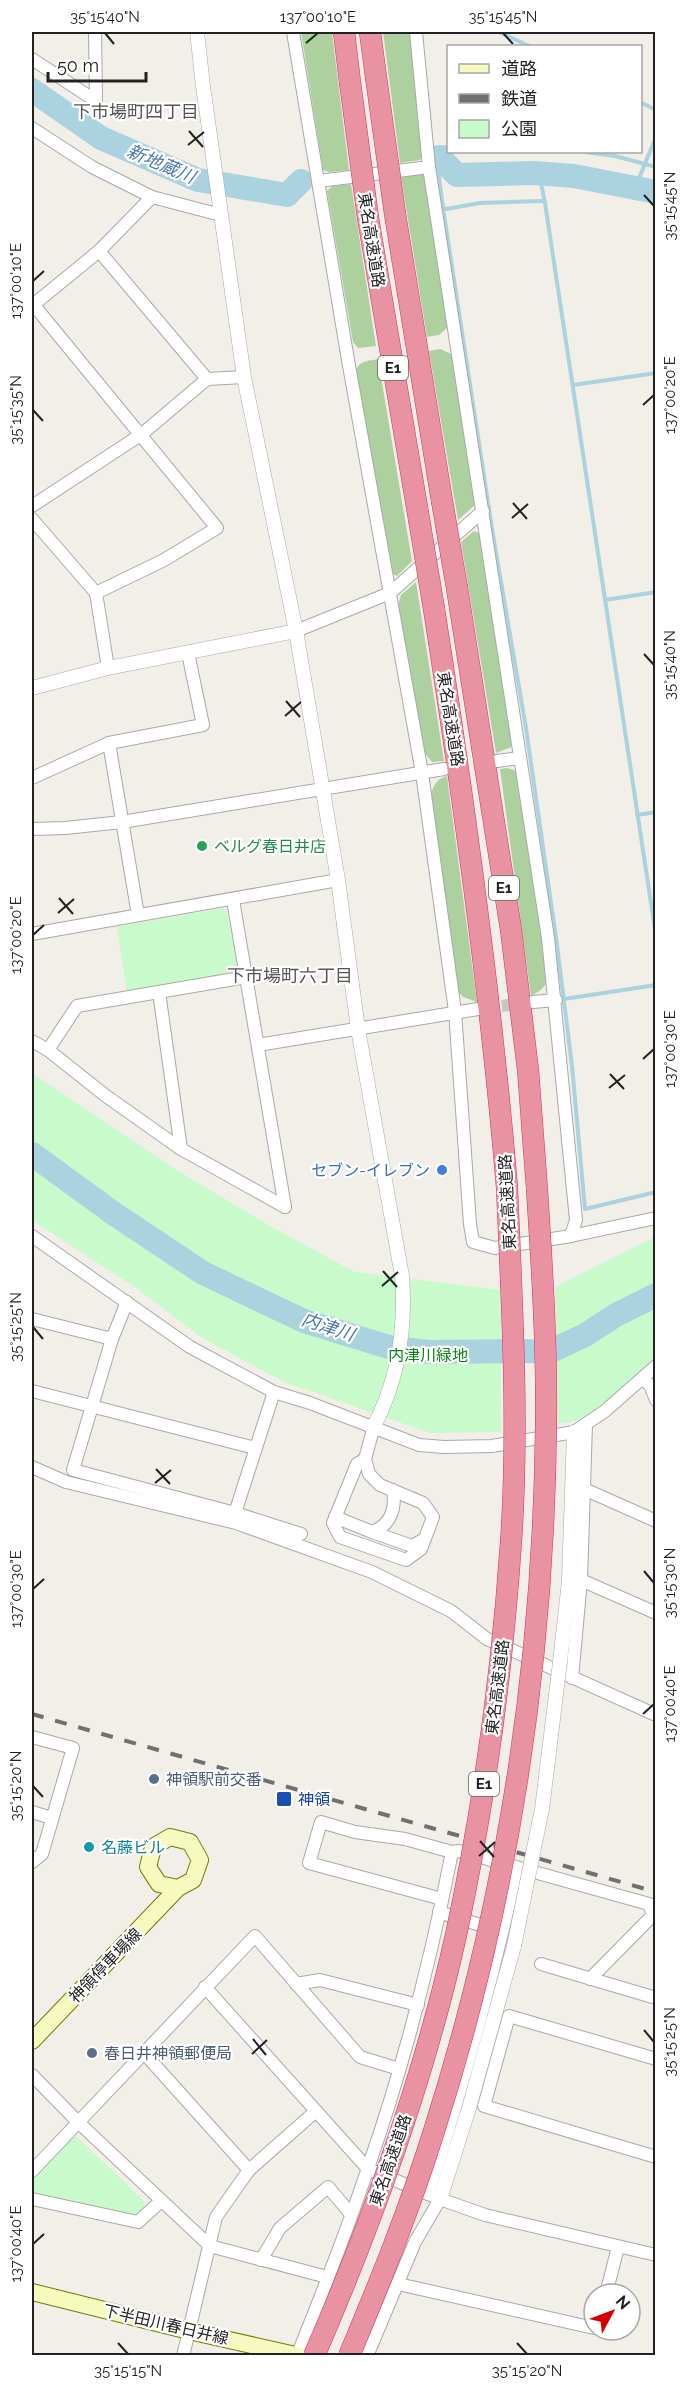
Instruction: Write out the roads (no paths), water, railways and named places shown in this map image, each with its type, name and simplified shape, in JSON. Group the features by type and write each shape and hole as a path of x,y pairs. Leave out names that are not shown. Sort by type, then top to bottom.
{"highway":[{"name":"東名高速道路","path":"314,2355 370,2216 405,2116 430,2034 456,1935 487,1764 500,1667 511,1540 514,1418 507,1188 497,1070 481,929 434,609 368,218 344,32"},
{"name":"東名高速道路","path":"349,2355 412,2199 461,2041 501,1872 519,1771 531,1675 542,1546 546,1422 544,1299 537,1189 528,1070 511,930 395,214 370,32"}],"main road":[{"name":"神領停車場線","path":"32,2041 178,1888"},
{"name":"下半田川春日井線","path":"32,2292 298,2355"}],"street":[{"path":"32,59 96,102 95,32"},
{"path":"197,32 244,377 296,631 338,880 358,1029 403,1291 399,1359 384,1409 374,1426 365,1459 369,1474 380,1485 423,1503 433,1517 421,1549 406,1560 340,1537 333,1523 357,1464 365,1459"},
{"path":"294,32 348,360 422,773 455,1011 473,1242 495,1248 571,1236 656,1218"},
{"path":"416,32 429,167 556,1000 576,1220 571,1236"},
{"path":"32,128 93,167 152,197 220,211"},
{"path":"319,182 429,167"},
{"path":"96,593 164,560 217,528 142,434 32,304 99,251 152,197"},
{"path":"99,251 207,379"},
{"path":"32,506 142,434 207,379 244,377"},
{"path":"32,688 108,668 296,631 390,593 483,511"},
{"path":"32,519 96,593 108,668"},
{"path":"32,778 109,743 203,725 188,653"},
{"path":"109,743 138,915"},
{"path":"497,761 520,758"},
{"path":"32,829 122,822 444,769"},
{"path":"32,934 338,880"},
{"path":"32,1041 48,1050 106,1096 181,1149 285,1207 233,900"},
{"path":"48,1050 77,1006 246,977"},
{"path":"159,992 181,1149"},
{"path":"533,1002 556,1000"},
{"path":"258,1045 478,1009"},
{"path":"32,1236 190,1347 274,1392 374,1426 419,1445 492,1446 574,1432 605,1411 656,1366"},
{"path":"127,1302 112,1339 73,1470 235,1513 301,1534"},
{"path":"32,1319 112,1339"},
{"path":"642,1379 650,1384 656,1400"},
{"path":"32,1391 255,1448"},
{"path":"235,1513 274,1392"},
{"path":"572,1678 580,1580 586,1424"},
{"path":"367,2355 469,2108 514,1946 542,1809 560,1662 569,1581 574,1432"},
{"path":"32,1467 66,1482 236,1523 372,1572 451,1611 487,1639 656,1715"},
{"path":"584,1489 656,1521"},
{"path":"372,1532 380,1529 392,1515 395,1500 393,1490"},
{"path":"335,1517 412,1546 424,1540"},
{"path":"580,1580 656,1613"},
{"path":"32,1737 73,1748 42,1854 32,1862"},
{"path":"32,1812 52,1818"},
{"path":"442,1899 309,1863 321,1822 355,1832 405,1839 452,1852 459,1851 649,1904 654,1916 590,1979"},
{"path":"298,2355 368,2169 399,2069 418,2005 452,1852"},
{"path":"434,2197 503,1932 517,1868"},
{"path":"439,1912 503,1932"},
{"path":"32,2171 255,1936 360,2057 399,2069"},
{"path":"541,1964 656,1998"},
{"path":"296,1984 320,1980 418,2005"},
{"path":"205,1988 368,2169 434,2197 485,2215 656,2255"},
{"path":"656,2059 509,2016 484,2106 656,2157"},
{"path":"144,2054 249,2169"},
{"path":"32,2075 78,2122 210,2246 327,2277"},
{"path":"183,2355 216,2217 249,2169 316,2111"},
{"path":"261,2260 280,2228 328,2187 351,2214"},
{"path":"32,2199 138,2222 161,2201"},
{"path":"609,2282 618,2247"},
{"path":"398,2284 582,2325"}],"waterway":[{"path":"499,32 527,45"},
{"name":"新地蔵川","path":"32,90 101,138 198,180 287,195 301,181"},
{"path":"642,103 656,110"},
{"path":"635,188 656,137"},
{"path":"447,147 435,148 443,208 480,203 542,201"},
{"path":"592,153 615,156 656,167"},
{"name":"新地蔵川","path":"439,157 457,175 534,173 574,176 656,192"},
{"path":"539,173 656,936"},
{"path":"443,208 493,535 526,728 557,945 572,1066 585,1209 656,1192"},
{"path":"573,385 656,373"},
{"path":"605,600 656,592"},
{"path":"637,815 656,812"},
{"path":"564,999 656,985"},
{"name":"内津川","path":"32,1154 113,1213 203,1273 304,1321 392,1348 429,1352 551,1351 585,1335 616,1315 656,1295"}],"tunnel":[{"path":"484,1008 526,1003"}],"railway":[{"path":"32,1714 656,1892"}],"place":[{"name":"ベルグ春日井店","path":"202,846"},
{"name":"セブン-イレブン","path":"442,1170"},
{"name":"神領駅前交番","path":"154,1779"},
{"name":"神領","path":"284,1799"},
{"name":"名藤ビル","path":"89,1847"},
{"name":"春日井神領郵便局","path":"92,2053"}],"district":[{"name":"下市場町四丁目","path":"136,112"},
{"name":"下市場町六丁目","path":"290,976"}],"park label":[{"name":"内津川緑地","path":"428,1355"}]}
